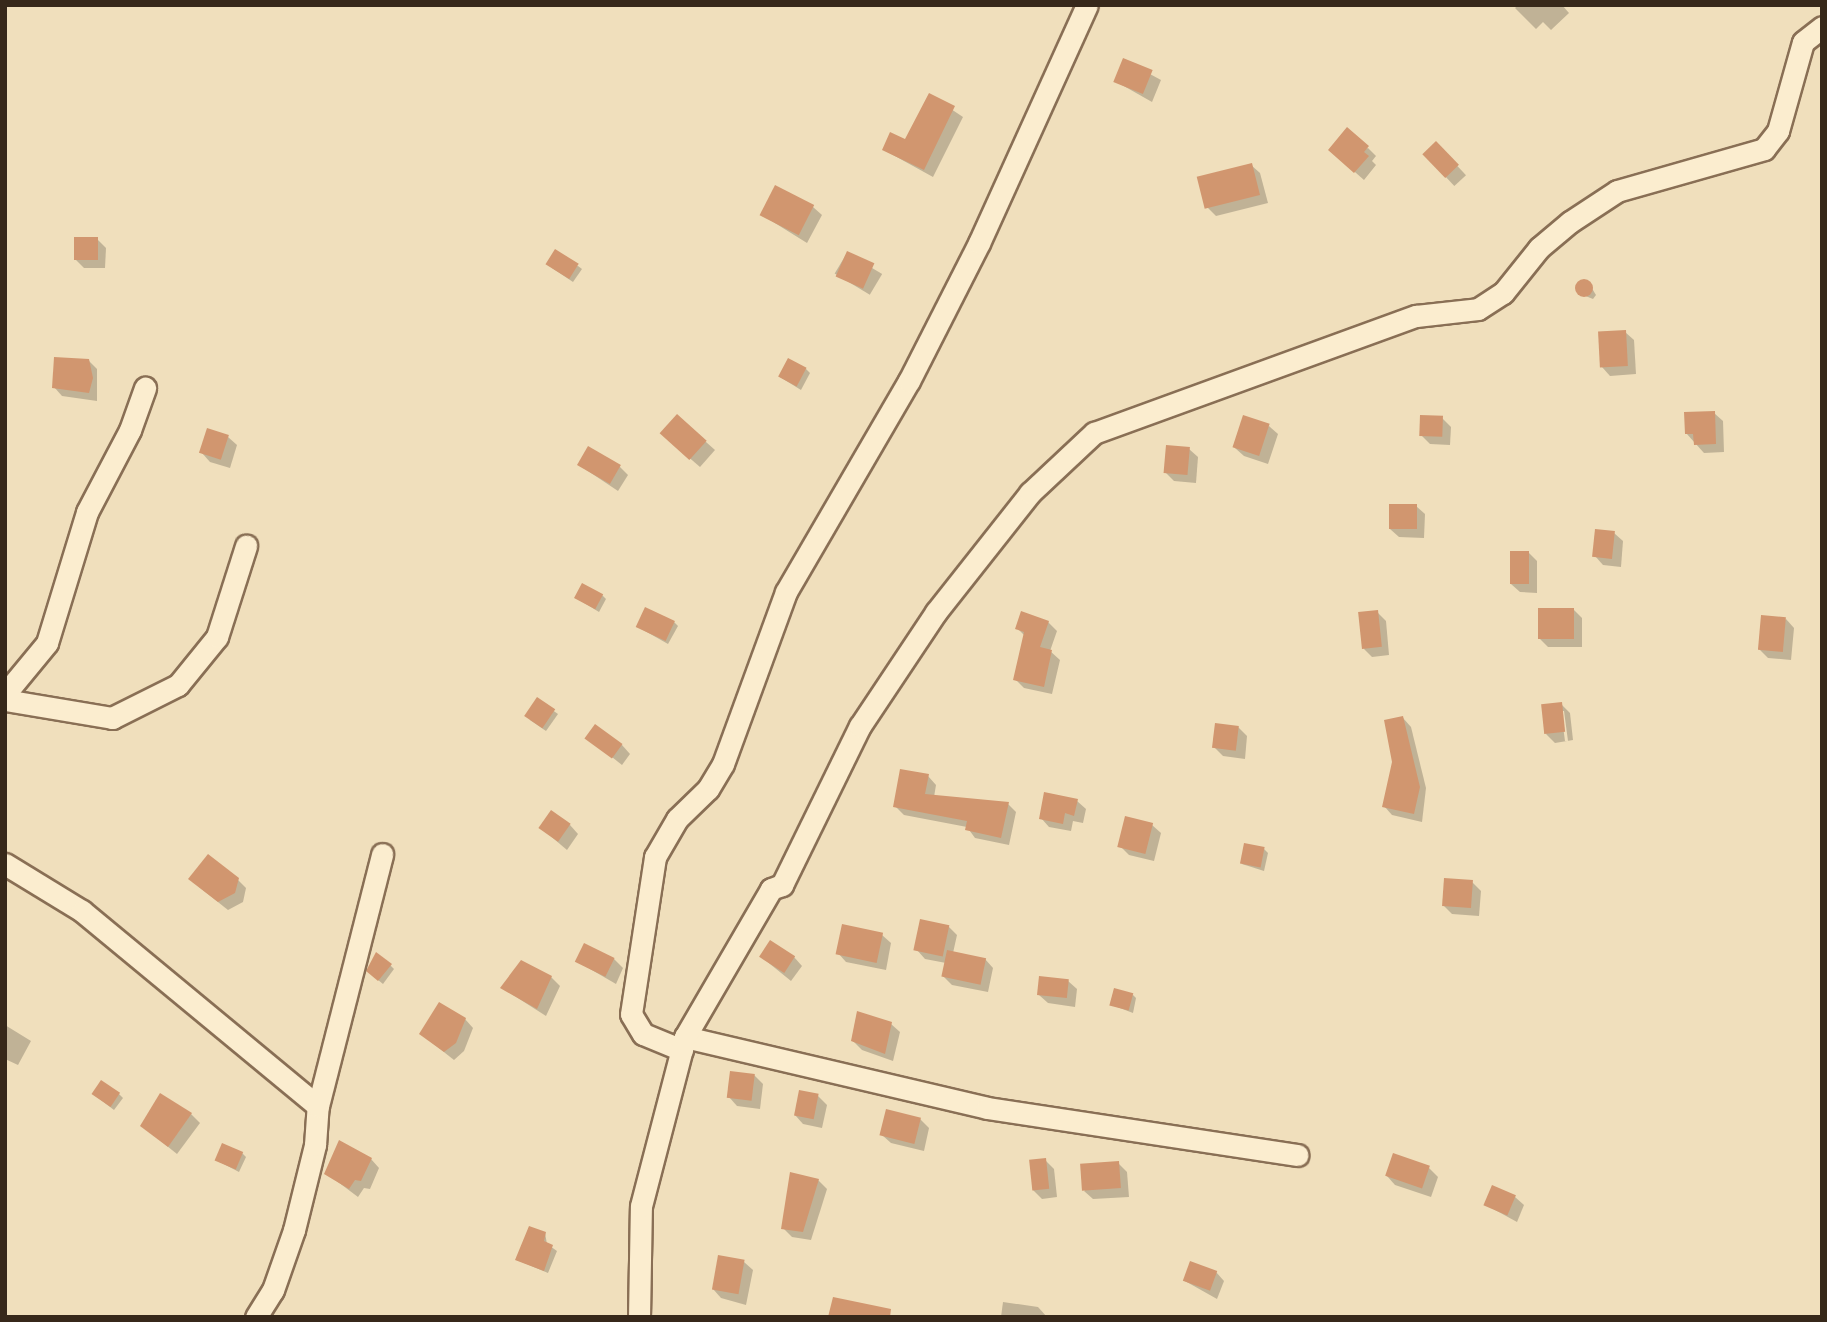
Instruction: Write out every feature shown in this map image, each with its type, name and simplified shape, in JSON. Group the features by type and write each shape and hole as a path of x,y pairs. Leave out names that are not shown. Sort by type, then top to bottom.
{"street":[{"path":"1087,5 979,243 909,381 786,593 723,764 708,789 677,819 655,857 631,1014 643,1034 684,1044 988,1108 1297,1155"},
{"path":"639,1317 641,1206 684,1044 771,889 782,885 860,726 936,612 1030,492 1070,452 1094,433 1416,316 1478,309 1503,293 1539,248 1570,222 1617,191 1764,149 1779,131 1802,42 1822,27"},
{"path":"5,694 47,643 87,512 130,430 145,388"},
{"path":"5,700 112,718 178,685 217,637 246,546"},
{"path":"256,1317 272,1290 294,1230 315,1145 318,1106 382,853"},
{"path":"5,864 82,911 318,1106"}],"building":[{"path":"1123,58 1153,70 1143,94 1113,82"},
{"path":"929,93 955,106 924,170 882,150 890,132 905,139"},
{"path":"1347,127 1369,146 1364,152 1369,156 1354,173 1328,150"},
{"path":"1436,141 1459,165 1445,178 1422,154"},
{"path":"1252,163 1260,195 1205,209 1197,177"},
{"path":"775,185 814,205 799,235 760,215"},
{"path":"74,237 98,237 98,260 74,260"},
{"path":"555,249 579,264 569,279 545,264"},
{"path":"847,251 874,263 863,289 836,277"},
{"path":"1584,279 1590,282 1593,288 1590,294 1584,297 1578,294 1575,288 1578,282"},
{"path":"1626,330 1628,366 1600,367 1598,331"},
{"path":"54,357 89,359 93,378 89,393 52,388"},
{"path":"788,358 807,368 797,386 778,377"},
{"path":"1715,411 1716,444 1694,445 1693,434 1685,434 1684,412"},
{"path":"677,414 707,441 689,460 660,433"},
{"path":"1243,415 1270,424 1259,456 1232,447"},
{"path":"1420,415 1443,416 1442,437 1419,436"},
{"path":"207,428 229,435 221,460 199,453"},
{"path":"1166,445 1190,447 1187,475 1164,473"},
{"path":"588,446 621,465 610,484 577,465"},
{"path":"1389,504 1417,504 1417,529 1389,529"},
{"path":"1595,529 1615,531 1612,559 1592,557"},
{"path":"1510,551 1529,551 1529,584 1510,584"},
{"path":"582,583 603,594 595,609 574,598"},
{"path":"645,607 675,621 666,641 636,627"},
{"path":"1538,608 1574,608 1574,639 1538,639"},
{"path":"1378,610 1382,647 1362,649 1358,612"},
{"path":"1021,611 1049,621 1040,647 1052,650 1044,687 1013,680 1024,632 1015,629"},
{"path":"1761,615 1786,617 1783,652 1758,650"},
{"path":"537,697 555,709 542,728 524,716"},
{"path":"1562,702 1565,732 1544,734 1541,704"},
{"path":"1403,716 1420,787 1414,814 1382,807 1392,762 1384,720"},
{"path":"1215,723 1239,726 1236,751 1212,748"},
{"path":"595,724 623,744 612,759 584,739"},
{"path":"900,769 929,774 925,794 1009,802 1001,838 965,830 967,821 893,807"},
{"path":"1044,792 1078,799 1074,816 1065,813 1063,824 1039,819"},
{"path":"551,810 571,824 558,842 538,828"},
{"path":"1125,816 1153,823 1145,854 1117,847"},
{"path":"1244,843 1265,847 1261,868 1240,864"},
{"path":"208,854 239,878 235,893 218,902 188,879"},
{"path":"1444,878 1473,880 1471,908 1442,906"},
{"path":"920,919 949,925 943,957 913,950"},
{"path":"842,924 883,933 877,963 836,954"},
{"path":"770,940 795,956 784,973 759,957"},
{"path":"584,943 615,958 605,977 575,962"},
{"path":"947,950 986,958 981,985 941,976"},
{"path":"376,952 392,964 378,981 366,971"},
{"path":"521,960 552,976 537,1009 500,988"},
{"path":"1039,976 1069,979 1067,998 1037,995"},
{"path":"1114,988 1133,993 1129,1011 1109,1005"},
{"path":"439,1002 466,1018 456,1043 444,1052 419,1034"},
{"path":"857,1011 892,1022 885,1054 851,1041"},
{"path":"730,1071 755,1074 752,1101 727,1098"},
{"path":"101,1080 120,1093 111,1107 91,1094"},
{"path":"799,1090 819,1094 814,1119 794,1116"},
{"path":"160,1093 192,1113 168,1147 140,1126"},
{"path":"886,1109 921,1118 914,1144 879,1135"},
{"path":"339,1140 372,1158 361,1181 355,1180 349,1189 324,1174"},
{"path":"222,1143 243,1152 236,1169 215,1160"},
{"path":"1393,1153 1430,1166 1422,1188 1385,1176"},
{"path":"1046,1158 1049,1189 1032,1191 1029,1160"},
{"path":"1119,1161 1121,1188 1082,1191 1080,1164"},
{"path":"790,1172 819,1179 803,1232 781,1229"},
{"path":"1492,1185 1516,1195 1507,1215 1483,1205"},
{"path":"529,1226 546,1232 544,1241 553,1245 544,1271 515,1260"},
{"path":"718,1255 745,1260 739,1294 712,1289"},
{"path":"1190,1261 1217,1271 1210,1291 1183,1281"},
{"path":"833,1297 891,1309 890,1317 828,1317"}]}
